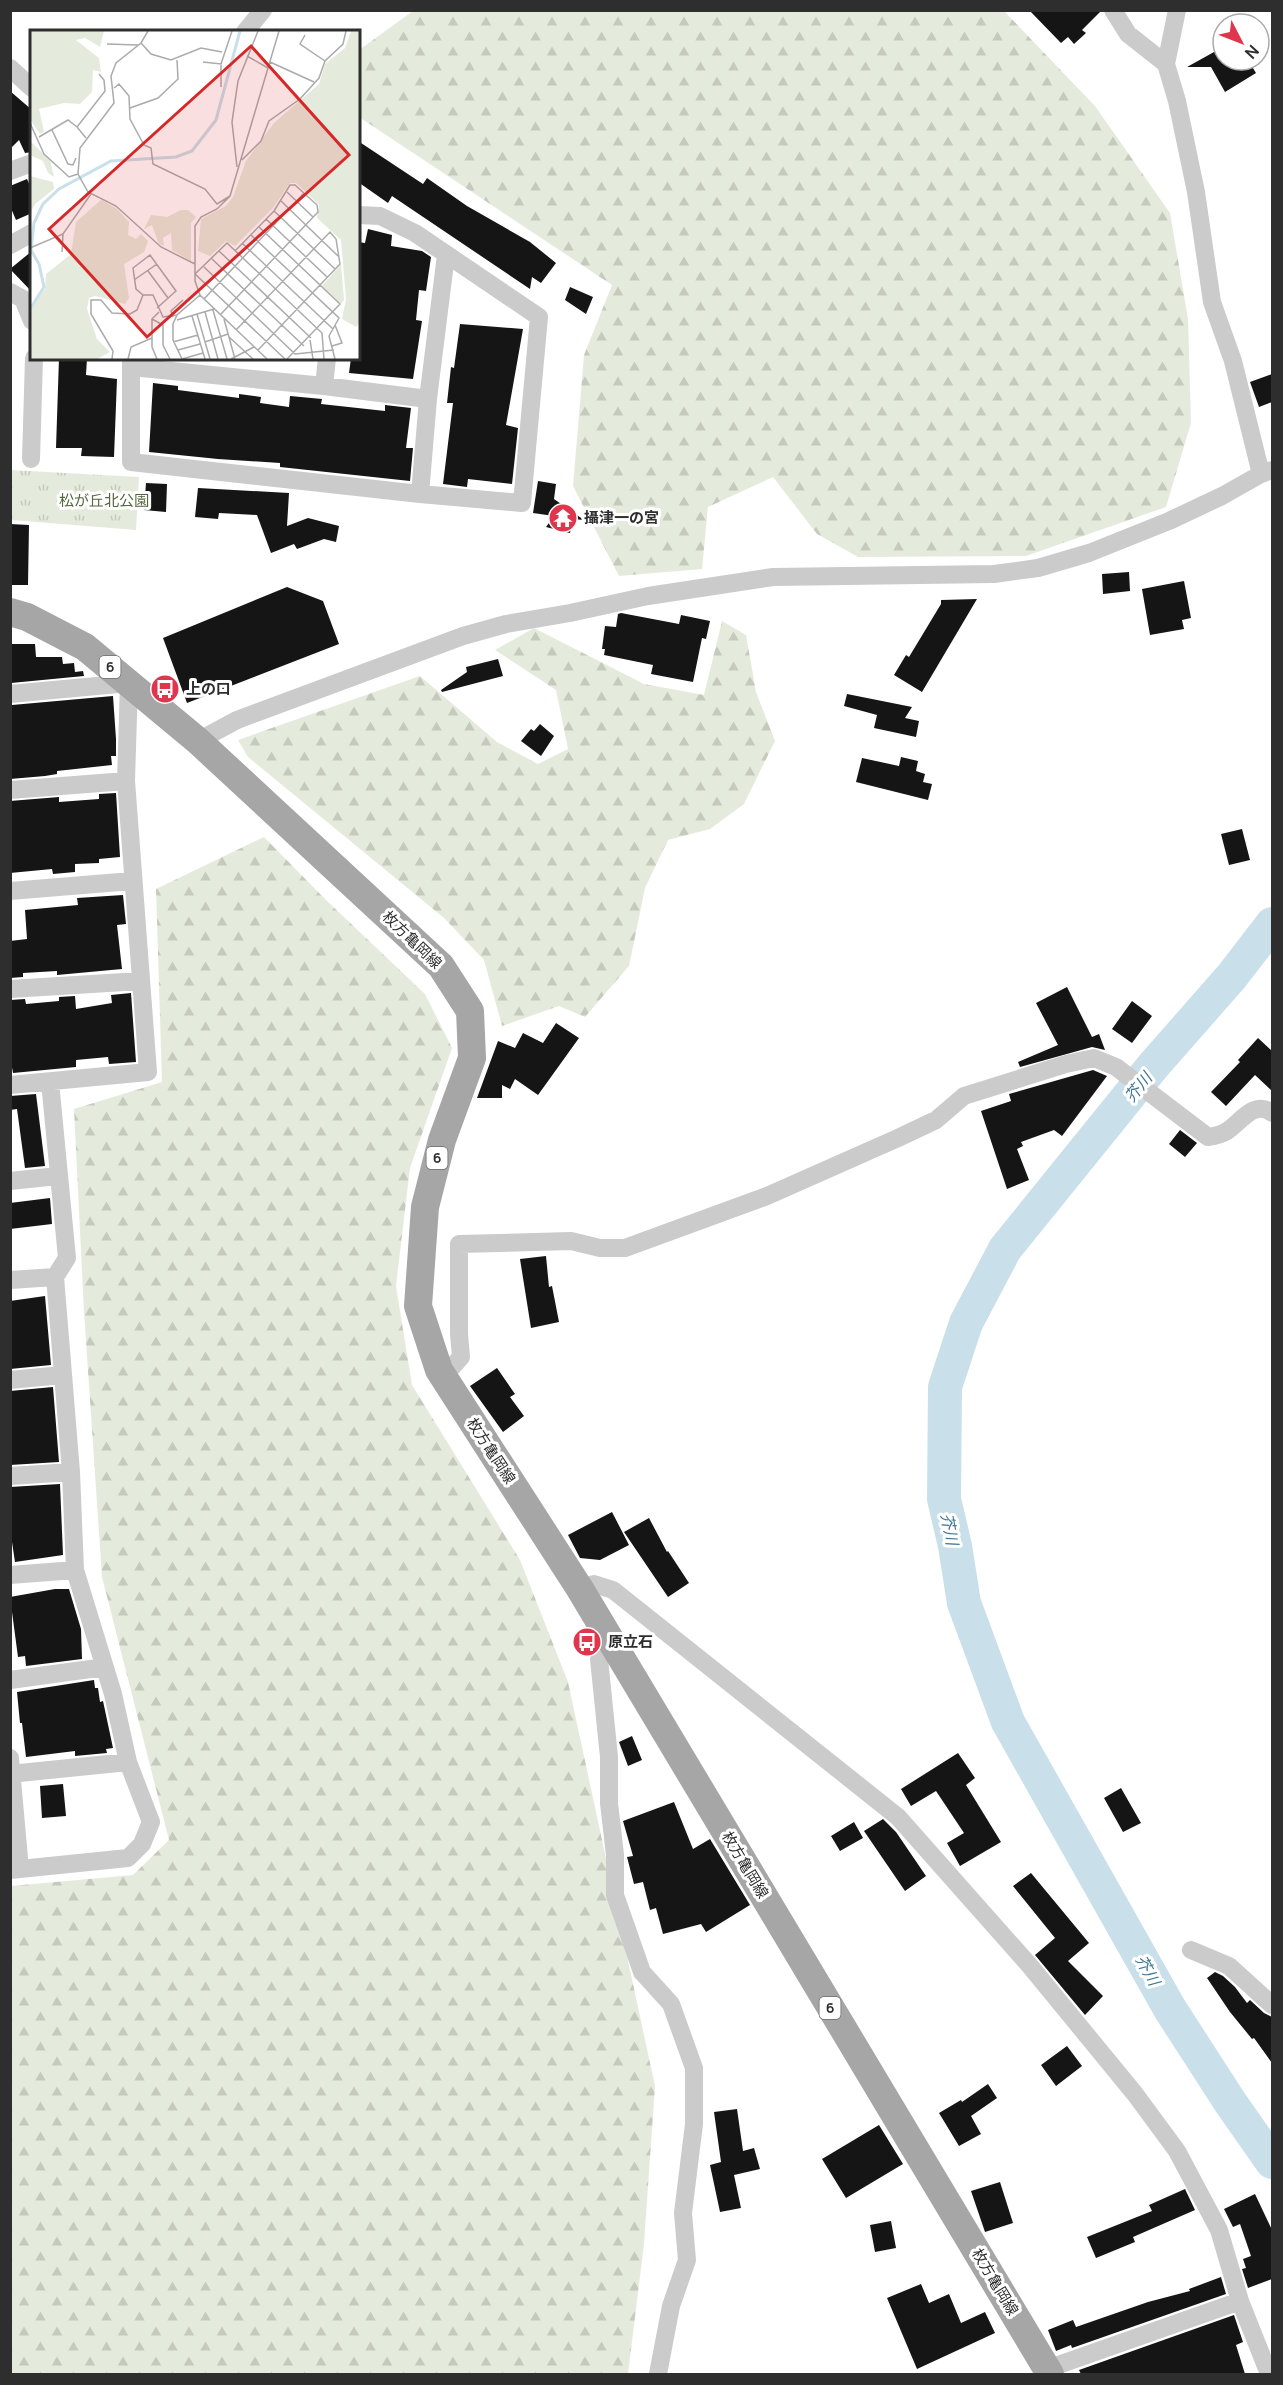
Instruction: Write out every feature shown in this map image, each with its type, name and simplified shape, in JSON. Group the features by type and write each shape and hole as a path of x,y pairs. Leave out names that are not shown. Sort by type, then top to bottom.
{"main road":[{"name":"枚方亀岡線","path":"10,612 27,617 85,647 198,741 441,966 470,1011 472,1058 442,1140 425,1207 418,1306 439,1370 580,1588 1049,2372"}],"street":[{"path":"247,30 263,10"},
{"path":"1113,10 1128,34 1166,64"},
{"path":"198,741 237,720 462,636 506,624 648,596 773,577 994,574 1038,568 1089,553 1169,521 1267,472 1233,361 1212,302 1196,192 1177,101 1166,64 1177,10"},
{"path":"10,68 30,86"},
{"path":"10,171 30,164"},
{"path":"360,215 380,216 415,233 539,316 522,503 131,462 131,363 428,399"},
{"path":"10,244 30,234"},
{"path":"420,494 428,399 446,255"},
{"path":"10,292 23,299 30,316"},
{"path":"31,459 34,360"},
{"path":"324,386 327,360"},
{"path":"10,694 129,683 126,781 148,1072 10,1085"},
{"path":"10,790 126,781"},
{"path":"10,891 132,881"},
{"path":"10,989 141,981"},
{"path":"439,1370 453,1366 461,1357 459,1244 571,1241 600,1248 625,1248 767,1196 898,1138 936,1120 964,1096 1066,1064 1094,1058 1116,1067 1208,1137 1230,1130 1242,1116 1257,1108 1268,1109 1272,1113"},
{"path":"50,1082 67,1258 55,1277 71,1472 75,1570 105,1667 128,1762 150,1822 142,1844 128,1858 15,1869 11,1768 128,1762"},
{"path":"10,1181 58,1176"},
{"path":"10,1280 55,1277"},
{"path":"10,1380 62,1375"},
{"path":"10,1476 71,1472"},
{"path":"10,1575 75,1570"},
{"path":"580,1588 594,1584 614,1590 898,1817 1030,1966 1135,2094 1177,2151 1219,2230 1240,2301 1269,2374"},
{"path":"610,1641 599,1659 609,1757 609,1803 615,1855 615,1895 642,1972 671,2004 694,2068 694,2124 682,2212 687,2260 671,2306 658,2374"},
{"path":"10,1680 105,1667"},
{"path":"1191,1950 1229,1966 1272,2005"},
{"path":"1049,2372 1240,2301"}],"green space":[{"path":"413,11 1004,11 1095,106 1170,213 1188,319 1191,423 1166,507 1026,556 858,557 817,534 773,477 708,507 702,569 619,576 573,486 584,355 612,285 360,118 360,49"},
{"name":"松が丘北公園","path":"11,470 139,477 136,530 11,520"},
{"path":"722,621 746,635 756,692 775,741 744,804 710,829 668,840 645,888 629,966 585,1017 559,1006 502,1026 484,960 444,918 248,757 238,740 420,676 497,742 538,764 568,749 556,690 495,650 534,628 644,684 704,695"},
{"path":"264,837 326,900 425,994 452,1048 410,1168 396,1286 412,1385 520,1560 568,1682 655,2086 644,2244 628,2374 11,2374 11,1886 133,1875 169,1840 102,1577 84,1312 74,1109 162,1082 156,889"}],"building":[{"path":"1029,10 1102,10 1082,30 1086,33 1074,44 1068,37 1061,43"},
{"path":"1211,54 1211,67 1187,67"},
{"path":"1214,72 1255,72 1256,73 1225,92"},
{"path":"10,91 30,108 30,152 25,153 19,140 10,149"},
{"path":"360,142 423,184 427,178 467,206 530,242 556,263 541,283 532,277 530,289 392,196 388,203 360,183"},
{"path":"27,179 30,186 30,214 16,220 10,206 10,186"},
{"path":"368,229 392,235 391,246 422,251 431,257 426,291 419,290 416,320 422,321 413,379 349,373 351,360 360,360 360,242 365,243"},
{"path":"30,253 30,290 10,269"},
{"path":"570,287 593,297 586,314 565,300"},
{"path":"460,324 523,329 506,425 518,428 512,484 468,479 467,487 443,484 453,403 447,403 451,367 454,368"},
{"path":"59,360 87,360 86,375 117,379 114,457 81,456 82,448 56,448"},
{"path":"1272,374 1272,402 1259,407 1250,382"},
{"path":"153,383 178,386 178,390 239,398 239,394 261,397 260,403 289,407 290,396 322,399 321,404 385,411 385,405 411,408 406,448 413,448 410,481 280,467 280,463 149,452"},
{"path":"538,481 556,484 554,499 584,520 573,519 570,533 546,527 554,516 533,513"},
{"path":"146,483 167,484 166,512 144,510"},
{"path":"198,488 289,493 287,526 308,518 339,526 336,542 324,539 297,549 294,544 271,553 257,515 219,513 218,519 195,517"},
{"path":"10,524 29,525 28,585 10,585"},
{"path":"1129,572 1130,591 1103,594 1102,574"},
{"path":"1184,581 1191,618 1182,620 1184,629 1150,635 1142,589"},
{"path":"287,587 323,601 339,644 187,703 163,638"},
{"path":"977,599 922,692 894,675 906,655 909,657 941,604 941,600"},
{"path":"618,614 679,624 681,615 710,621 706,639 702,638 693,682 651,674 653,665 604,655 605,649 602,649 605,626 616,627"},
{"path":"10,644 35,644 36,657 62,657 63,664 74,663 75,672 83,671 84,676 11,683"},
{"path":"498,659 503,676 442,692 441,690 467,672 466,667"},
{"path":"847,694 912,707 905,718 919,721 916,737 874,728 877,715 844,706"},
{"path":"113,696 116,756 111,756 112,765 10,779 12,705"},
{"path":"540,724 554,736 541,756 521,741 531,729 534,731"},
{"path":"901,757 918,761 916,771 925,774 923,782 932,784 928,800 856,782 862,758 899,766"},
{"path":"116,793 120,857 99,859 99,863 75,864 75,872 53,874 52,869 10,873 10,801 59,797 59,802 99,799 99,794"},
{"path":"1242,829 1250,860 1229,865 1221,834"},
{"path":"123,895 126,924 117,925 122,969 57,975 57,971 23,973 23,977 10,978 10,941 27,939 25,910 78,905 77,898"},
{"path":"1067,987 1092,1037 1099,1034 1105,1050 1092,1047 1020,1067 1018,1062 1058,1045 1036,1003"},
{"path":"131,993 136,1062 109,1064 108,1057 76,1060 76,1067 13,1073 10,1056 10,1000 25,999 26,1004 59,1001 59,997 75,996 76,1009 112,1003 111,995"},
{"path":"1132,1001 1152,1016 1132,1043 1112,1029"},
{"path":"556,1023 579,1038 538,1095 515,1079 510,1089 502,1085 502,1098 477,1098 498,1041 515,1048 523,1033 543,1043"},
{"path":"1258,1038 1272,1051 1272,1091 1255,1075 1226,1106 1211,1092 1240,1062 1238,1060"},
{"path":"1093,1070 1107,1076 1062,1136 1054,1130 1021,1142 1023,1146 1017,1149 1029,1180 1007,1189 981,1111 1011,1101 1009,1094"},
{"path":"36,1094 45,1166 25,1168 17,1109 10,1110 10,1096"},
{"path":"1180,1130 1197,1143 1185,1157 1169,1144"},
{"path":"50,1198 52,1224 10,1229 10,1203"},
{"path":"546,1256 549,1287 552,1286 559,1322 531,1328 520,1259"},
{"path":"45,1296 51,1365 10,1369 10,1301"},
{"path":"497,1368 515,1394 510,1397 524,1416 503,1432 470,1386"},
{"path":"53,1387 59,1462 10,1465 10,1391"},
{"path":"60,1484 63,1555 15,1562 10,1529 10,1487"},
{"path":"612,1512 629,1545 600,1560 580,1558 568,1535"},
{"path":"649,1518 667,1552 689,1583 668,1597 624,1532"},
{"path":"55,1589 69,1589 81,1629 82,1659 26,1666 25,1656 18,1657 10,1597"},
{"path":"94,1680 100,1702 103,1701 113,1748 106,1749 107,1753 75,1756 75,1751 26,1757 17,1692"},
{"path":"632,1736 642,1760 628,1766 619,1742"},
{"path":"958,1753 975,1778 966,1785 1001,1842 960,1866 947,1843 964,1833 936,1791 911,1806 901,1789"},
{"path":"63,1784 66,1816 42,1818 40,1786"},
{"path":"1121,1788 1141,1823 1123,1832 1104,1798"},
{"path":"674,1802 693,1849 710,1839 750,1905 706,1932 701,1924 663,1934 656,1908 650,1910 643,1882 634,1884 627,1857 633,1856 623,1821"},
{"path":"883,1819 896,1832 926,1876 905,1891 864,1831"},
{"path":"854,1822 863,1838 840,1851 831,1836"},
{"path":"1031,1873 1089,1943 1068,1961 1103,1996 1085,2015 1035,1955 1055,1938 1013,1886"},
{"path":"1215,1972 1235,1987 1247,2003 1250,2000 1272,2017 1272,2063 1254,2038 1252,2039 1230,2012 1207,1978"},
{"path":"1067,2046 1082,2066 1056,2086 1041,2065"},
{"path":"988,2084 997,2098 971,2116 981,2134 959,2146 939,2113 961,2100 962,2102"},
{"path":"737,2109 743,2151 754,2148 760,2169 734,2175 741,2208 720,2212 710,2165 721,2162 714,2112"},
{"path":"879,2125 903,2164 846,2198 822,2159"},
{"path":"1000,2182 1013,2223 985,2232 971,2191"},
{"path":"1185,2189 1195,2210 1133,2237 1135,2242 1096,2258 1087,2237 1152,2211 1149,2205"},
{"path":"1255,2194 1272,2230 1272,2279 1248,2288 1242,2269 1246,2268 1243,2259 1251,2256 1240,2224 1233,2227 1224,2209"},
{"path":"891,2221 896,2248 875,2252 870,2225"},
{"path":"1221,2277 1226,2294 1072,2348 1071,2345 1056,2351 1048,2330 1073,2320 1076,2327 1148,2302 1190,2291 1189,2289"},
{"path":"921,2284 929,2303 949,2294 961,2323 985,2312 995,2333 917,2369 887,2298"},
{"path":"1234,2315 1243,2342 1236,2345 1245,2374 1081,2374 1079,2370"}],"waterway":[{"name":"芥川","path":"1272,924 1232,976 1153,1066 1005,1249 966,1323 945,1387 944,1499 955,1546 964,1603 1008,1722 1170,2009 1272,2162"}],"place":[{"name":"攝津一の宮","path":"563,518"},
{"name":"上の口","path":"165,689"},
{"name":"原立石","path":"587,1642"}]}
